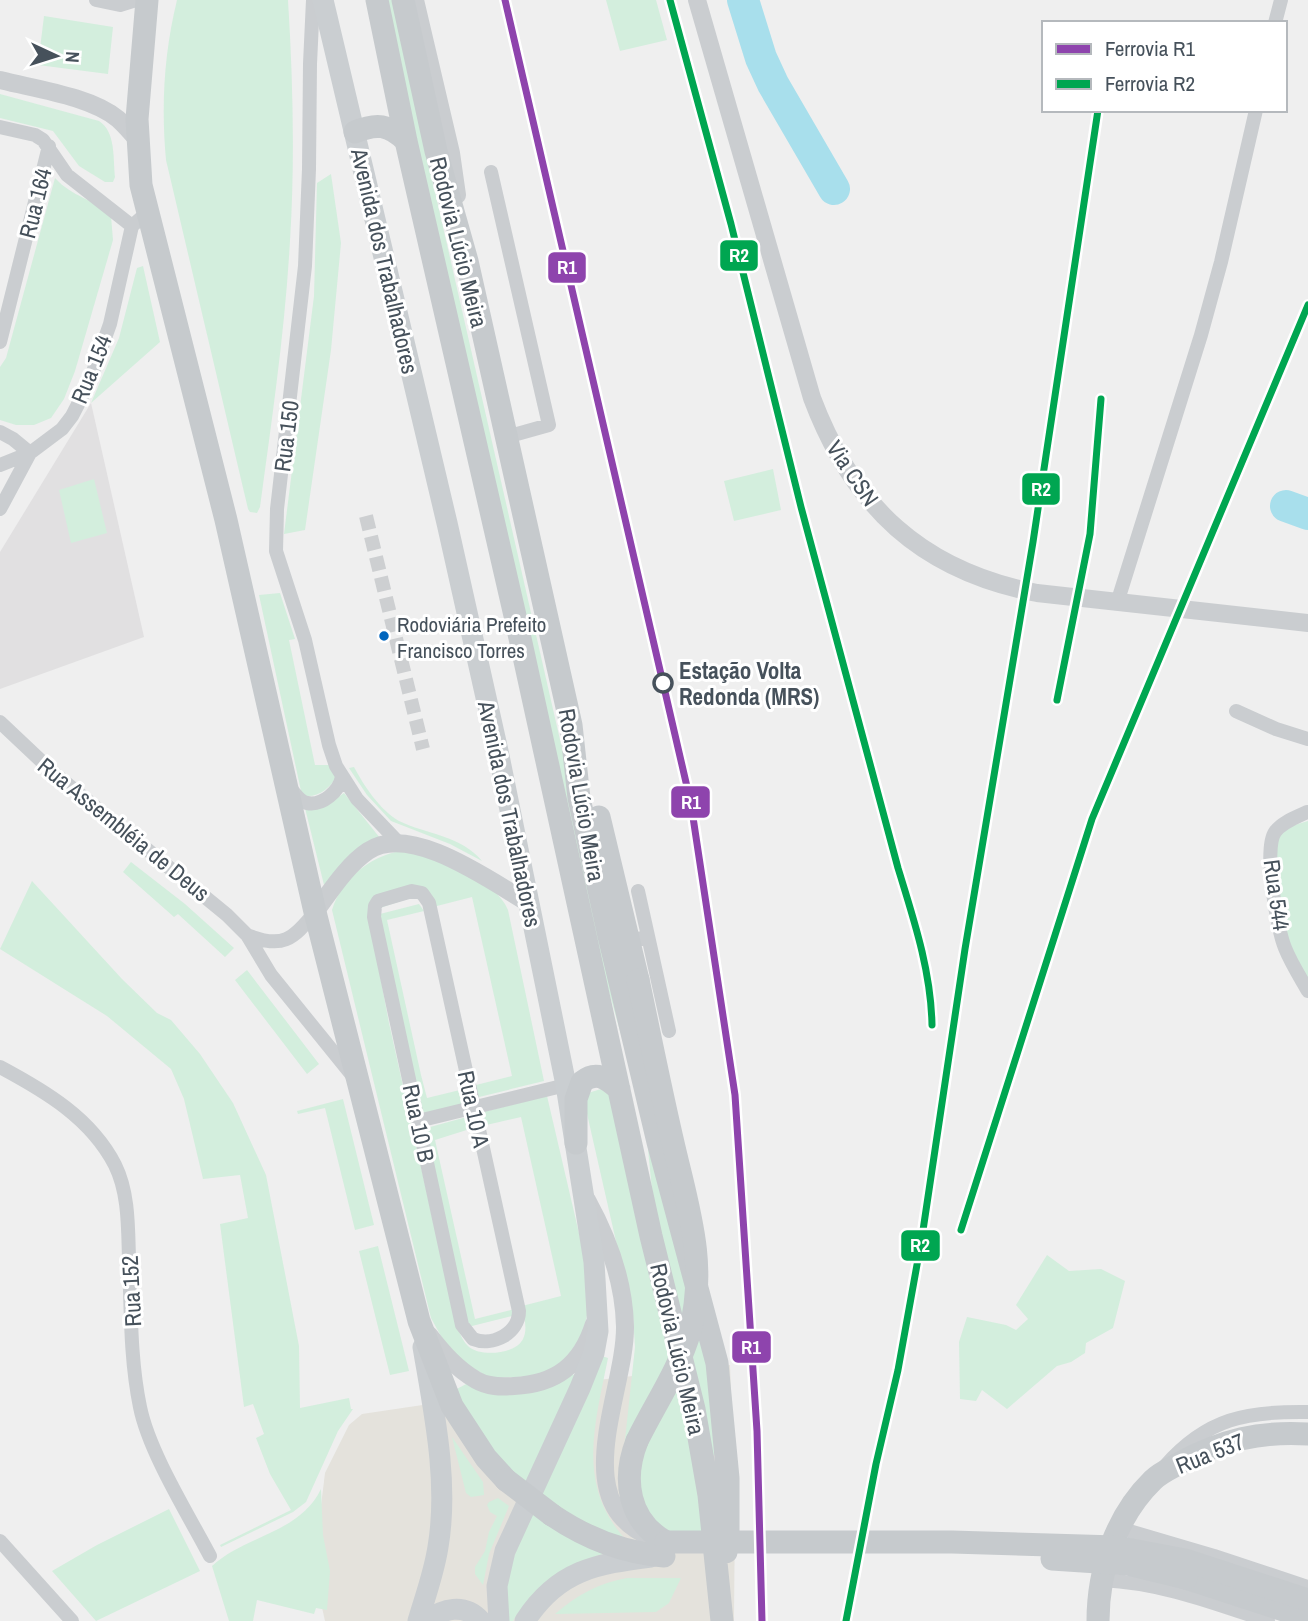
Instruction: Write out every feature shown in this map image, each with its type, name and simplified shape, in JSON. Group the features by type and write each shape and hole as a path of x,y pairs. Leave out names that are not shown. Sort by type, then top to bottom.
{"main road":[{"path":"147,0 137,101 140,219 226,520 315,912 419,1321 440,1472 438,1547 418,1621"},
{"name":"Avenida dos Trabalhadores","path":"323,0 447,523 530,904 586,1197 598,1331 591,1362 517,1521 502,1562 497,1586 499,1621"},
{"name":"Rodovia Lúcio Meira","path":"377,0 405,141 513,607 651,1236 700,1440 709,1495 722,1621"},
{"name":"Rodovia Lúcio Meira","path":"403,0 436,151 467,261 571,725 579,797 609,936 658,1142 717,1363 725,1435 728,1520 720,1594"},
{"path":"355,132 366,127 386,126 405,141"},
{"path":"571,725 639,939 638,981 693,1224 697,1266 695,1305 683,1352 637,1441 630,1469 633,1504 647,1528 665,1549"},
{"path":"576,1143 576,1099 582,1082 592,1076 598,1076 619,1089"},
{"path":"419,1321 452,1406 486,1458 506,1480 552,1515 604,1543 638,1553 665,1549 953,1542 1116,1547 1185,1560 1308,1600"},
{"name":"Rua 537","path":"1098,1621 1102,1580 1119,1528 1155,1477 1200,1452 1239,1437 1276,1433 1308,1434"},
{"path":"525,1621 546,1595 580,1572 665,1549 1128,1564 1186,1578 1308,1618"},
{"path":"425,1621 440,1612 457,1609 469,1611 481,1621"}],"street":[{"path":"96,0 120,5 136,0"},
{"name":"Rua 150","path":"313,0 304,282 275,533 276,551 305,640 329,745 342,777 357,799 398,842"},
{"path":"415,0 451,153 467,261"},
{"name":"Via CSN","path":"697,0 812,398 833,446 858,486 886,519 931,555 966,573 1027,591 1308,623"},
{"path":"1275,21 1280,0"},
{"path":"0,80 97,107 118,120 137,139"},
{"path":"1118,600 1197,348 1221,262 1256,112"},
{"path":"0,127 35,135 49,146 67,176 140,219"},
{"name":"Rua 164","path":"0,342 49,146"},
{"path":"491,172 549,425 506,436"},
{"name":"Rua 154","path":"0,509 30,453 62,429 89,383 110,324 140,219"},
{"path":"0,432 30,453 0,465"},
{"path":"1236,710 1276,729 1308,739"},
{"name":"Rua Assembléia de Deus","path":"0,722 55,774 209,898 247,935 265,967 357,1082"},
{"path":"285,781 302,801 311,803 334,793 342,777"},
{"name":"Rua 544","path":"1308,810 1275,832 1270,853 1274,902 1284,947 1308,991"},
{"path":"247,935 268,942 284,941 296,934 359,858 377,846 398,842 450,858 530,904"},
{"name":"Rua 10 A","path":"397,894 417,891 422,893 429,903 519,1311 514,1330 495,1339"},
{"path":"638,891 639,939 669,1031"},
{"name":"Rua 10 B","path":"397,894 378,901 374,917 462,1325 477,1342 495,1339"},
{"name":"Rua 152","path":"0,1067 47,1094 74,1114 103,1145 116,1167 127,1212 134,1353 140,1409 154,1448 210,1556"},
{"path":"418,1121 566,1085"},
{"path":"586,1197 611,1255 620,1286 625,1322 625,1342 605,1448 607,1485 614,1506 630,1526 665,1549"},
{"path":"419,1321 452,1362 476,1380 492,1386 530,1385 549,1380 572,1364 588,1340 597,1306"},
{"name":"Rua 537","path":"1155,1477 1189,1441 1222,1422 1253,1414 1308,1412"},
{"path":"1119,1528 1308,1587"},
{"path":"0,1541 72,1621"},
{"path":"1102,1580 1167,1588 1268,1621"}],"shaded area":[{"path":"91,403 144,637 0,689 0,552"},
{"path":"730,1365 735,1502 734,1621 325,1621 321,1603 321,1506 325,1473 349,1425 362,1414 571,1383"}],"green space":[{"path":"177,0 288,0 293,120 290,241 278,374 257,513 248,509 166,160 165,80"},
{"path":"384,0 396,0 430,170 631,1051 705,1336 715,1455 712,1455 656,1231 647,1139 607,985"},
{"path":"606,0 656,0 667,40 620,51"},
{"path":"44,16 113,27 108,74 38,65"},
{"path":"0,94 99,121 111,139 114,154 113,182 105,182 79,166 53,131 0,118"},
{"path":"331,174 341,243 331,350 305,530 284,534 314,296 317,183"},
{"path":"55,178 111,216 113,240 75,371 64,399 51,418 34,425 16,425 0,420 0,367 6,358"},
{"path":"143,266 160,342 91,403 119,338 137,268"},
{"path":"773,469 781,510 734,521 724,481"},
{"path":"94,479 107,533 71,543 59,490"},
{"path":"280,593 295,639 289,640 315,765 329,765 336,777 324,791 311,796 306,796 301,791 259,595"},
{"path":"354,767 385,811 399,821 464,846 482,861 450,844 391,821 367,795 349,768"},
{"path":"344,793 380,838 324,885 305,808 329,804"},
{"path":"1308,821 1308,986 1281,923 1272,851 1281,829"},
{"path":"408,850 449,865 479,880 502,899 508,910 544,1081 475,1098 472,1086 512,1076 472,897 433,907 428,892 368,912 389,1023 456,1322 465,1343 474,1350 490,1353 513,1348 523,1339 525,1331 522,1306 561,1296 521,1117 482,1126 479,1113 547,1096 585,1259 588,1311 575,1352 545,1376 490,1378 464,1363 442,1338 431,1318 332,910 343,887 361,869 383,856"},
{"path":"131,862 185,904 234,948 225,957 178,914 174,917 123,872"},
{"path":"32,881 122,979 157,1013 171,1020 200,1054 233,1103 266,1175 299,1346 300,1408 349,1398 353,1409 338,1431 306,1502 293,1512 221,1547 220,1545 291,1510 270,1474 256,1438 264,1434 253,1404 244,1407 220,1224 248,1218 240,1175 203,1179 184,1099 171,1069 107,1016 0,949"},
{"path":"419,904 424,911 387,920 421,1075 427,1098 464,1089 467,1103 420,1114 380,914"},
{"path":"247,970 319,1064 307,1074 235,980"},
{"path":"601,1089 610,1095 684,1399 703,1532 676,1533 652,1527 624,1449 635,1347 633,1316 585,1105 588,1093"},
{"path":"343,1099 374,1225 355,1230 325,1108 298,1114 297,1111"},
{"path":"470,1116 473,1128 435,1140 475,1319 515,1309 516,1315 468,1327 423,1129"},
{"path":"378,1246 409,1371 390,1375 359,1251"},
{"path":"1047,1255 1069,1271 1101,1269 1125,1281 1113,1328 1086,1343 1085,1353 1071,1362 1057,1366 1007,1409 982,1390 976,1401 960,1399 959,1342 967,1317 1006,1325 1016,1330 1028,1319 1016,1305"},
{"path":"599,1355 608,1358 595,1431 595,1477 611,1521 628,1542 618,1541 537,1495"},
{"path":"570,1373 578,1377 528,1488 508,1473 453,1391 468,1383"},
{"path":"452,1437 483,1482 484,1495 471,1497 466,1493"},
{"path":"321,1489 323,1535 330,1571 327,1610 316,1608 314,1614 257,1600 253,1621 229,1621 212,1566 240,1547 286,1525 312,1504"},
{"path":"498,1498 509,1506 489,1554 483,1585 475,1574 475,1567 485,1551 489,1532 497,1516 490,1512 487,1505"},
{"path":"533,1507 611,1552 596,1556 518,1613 513,1621 506,1621 507,1575"},
{"path":"169,1509 200,1571 96,1621 52,1571"},
{"path":"627,1578 681,1578 669,1603 656,1612 555,1614 589,1591"}],"waterway":[{"path":"743,0 761,58 773,84 834,189"},
{"path":"1286,506 1308,514"}],"tunnel":[{"path":"366,516 423,749"}],"rail line":[{"name":"R1","path":"505,0 691,804 735,1095 757,1431 762,1621"},
{"name":"R2","path":"670,0 731,224 801,507 921,946 929,985 932,1025"},
{"name":"R2","path":"846,1621 876,1464 898,1370 922,1237 965,949 1033,542 1098,112"},
{"name":"R2","path":"961,1230 1092,819 1308,305"},
{"name":"R2","path":"1057,700 1090,534 1101,399"}],"place":[{"name":"Rodoviária Prefeito Francisco Torres","path":"384,636"},
{"name":"Estação Volta Redonda (MRS)","path":"663,683"}]}
